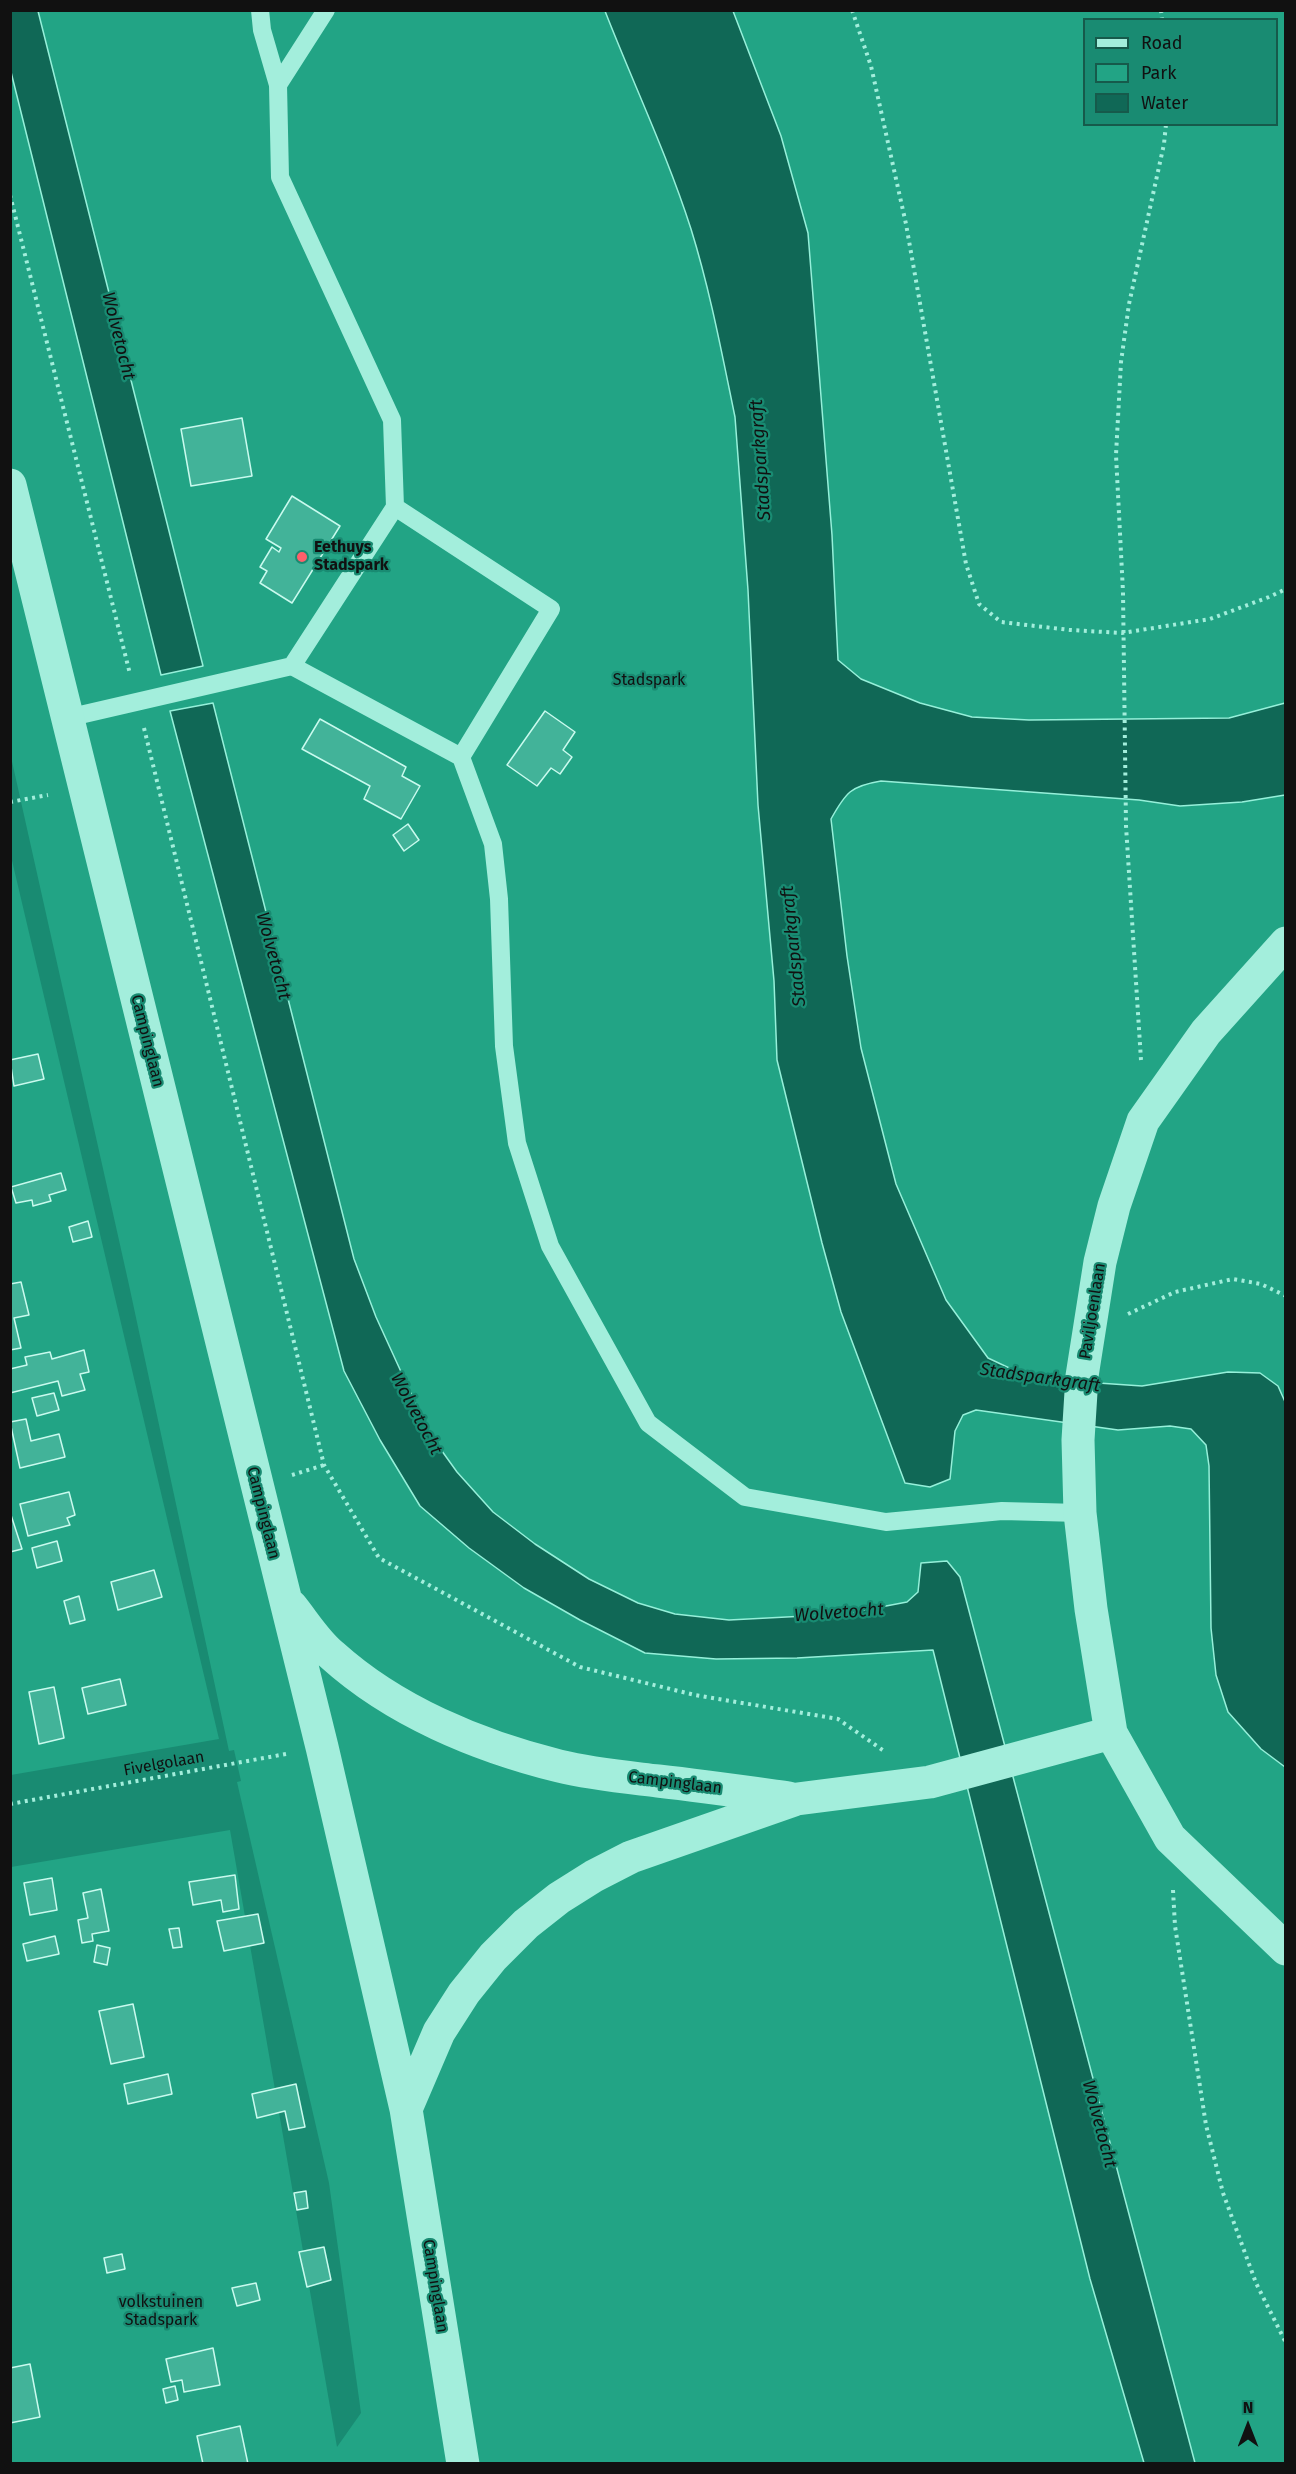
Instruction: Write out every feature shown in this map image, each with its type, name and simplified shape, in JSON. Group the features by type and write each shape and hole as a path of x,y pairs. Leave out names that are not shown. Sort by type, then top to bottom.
{"street":[{"name":"Campinglaan","path":"10,485 322,1747 406,2109 463,2463"},
{"name":"Paviljoenlaan","path":"1111,1733 1091,1609 1080,1513 1077,1440 1082,1376 1100,1262 1114,1206 1143,1121 1206,1032 1286,943"},
{"name":"Campinglaan","path":"284,1597 330,1654 378,1691 463,1735 559,1766 609,1775 797,1799"},
{"name":"Campinglaan","path":"406,2109 439,2032 464,1993 493,1957 526,1924 594,1876 631,1857 797,1799 938,1780 1111,1733"},
{"path":"1111,1733 1170,1838 1286,1949"}],"lane":[{"path":"260,10 262,30 278,85 280,177 392,420 395,507 292,666"},
{"path":"278,85 326,10"},
{"path":"395,507 551,609 461,757"},
{"path":"67,718 292,666 461,757 493,844 499,899 504,1046 517,1143 550,1246 648,1423 745,1497 886,1522 1002,1511 1080,1513"}],"path":[{"path":"852,10 871,66 906,224 966,564 979,604 1001,622 1122,633 1210,619 1286,589"},
{"path":"1143,1121 1125,826 1122,691 1123,592 1116,455 1120,362 1129,304 1164,144 1166,126"},
{"path":"10,195 144,700 324,1465 379,1558 580,1667 696,1695 838,1719 938,1780"},
{"path":"1091,1317 1129,1314 1175,1292 1233,1279 1261,1284 1286,1296"},
{"name":"Fivelgolaan","path":"10,1804 322,1747"},
{"path":"1170,1838 1175,1926 1206,2125 1223,2193 1256,2283 1286,2343"}],"green space":[{"name":"Stadspark","path":"11,11 1285,11 1285,2463 11,2464 11,1867 230,1830 337,2447 361,2413 329,2183 237,1782 241,1781 234,1750 229,1751 129,1285 11,757"},
{"path":"10,852 219,1739 11,1775 10,1775"}],"water":[{"name":"Wolvetocht","path":"10,11 38,11 203,666 161,675 11,72"},
{"name":"Stadsparkgraft","path":"605,11 733,11 781,136 808,233 832,535 838,660 861,679 920,703 972,717 1029,720 1229,718 1285,703 1285,795 1242,802 1180,806 1139,800 881,781 863,785 850,792 831,819 847,956 861,1048 896,1184 946,1300 988,1358 1022,1374 1040,1379 1142,1386 1228,1372 1260,1373 1278,1386 1286,1404 1285,1767 1261,1749 1228,1712 1216,1675 1211,1628 1209,1466 1206,1445 1191,1429 1170,1426 1118,1430 976,1410 963,1415 955,1431 950,1479 930,1487 905,1483 841,1312 777,1060 774,981 758,805 748,590 735,417 710,299 691,229 661,146"},
{"name":"Wolvetocht","path":"213,703 354,1259 376,1317 429,1433 457,1472 493,1512 535,1544 589,1579 638,1603 675,1614 729,1620 844,1614 907,1602 918,1592 921,1563 947,1561 960,1577 1195,2463 1144,2463 1090,2279 933,1650 797,1658 716,1659 645,1653 524,1588 469,1548 420,1506 380,1440 344,1371 170,711"}],"building":[{"path":"242,418 252,476 191,486 181,429"},
{"path":"292,496 340,526 292,603 260,583 267,571 260,567 272,547 279,552 281,548 266,539"},
{"path":"545,711 575,732 563,750 572,757 560,774 551,768 537,786 507,765"},
{"path":"320,719 406,767 402,776 420,786 401,819 364,799 370,786 302,749"},
{"path":"408,824 419,840 404,851 393,835"},
{"path":"38,1054 44,1079 14,1086 10,1060"},
{"path":"61,1173 66,1190 49,1195 51,1201 33,1206 32,1200 16,1203 11,1187"},
{"path":"88,1221 92,1237 73,1242 69,1227"},
{"path":"21,1282 29,1315 14,1318 21,1348 10,1350 10,1284"},
{"path":"84,1350 89,1372 80,1374 85,1390 62,1396 58,1381 10,1393 10,1369 27,1365 25,1357 50,1352 52,1359"},
{"path":"54,1393 59,1410 37,1416 32,1398"},
{"path":"26,1419 31,1441 59,1434 65,1457 20,1468 10,1422"},
{"path":"69,1492 75,1515 67,1518 70,1525 28,1536 20,1504"},
{"path":"10,1512 22,1549 10,1552"},
{"path":"57,1541 62,1561 37,1568 32,1548"},
{"path":"154,1570 162,1597 118,1610 111,1582"},
{"path":"79,1596 85,1620 70,1624 64,1601"},
{"path":"120,1679 126,1705 88,1714 82,1688"},
{"path":"54,1687 64,1738 39,1744 29,1692"},
{"path":"235,1875 239,1909 223,1912 221,1900 193,1905 189,1882"},
{"path":"52,1878 57,1910 30,1915 24,1883"},
{"path":"101,1889 109,1931 92,1934 93,1941 82,1943 78,1920 88,1918 83,1893"},
{"path":"258,1914 264,1943 224,1951 217,1921"},
{"path":"179,1928 182,1947 173,1948 169,1929"},
{"path":"55,1936 59,1954 27,1961 23,1944"},
{"path":"97,1945 110,1948 107,1965 94,1962"},
{"path":"133,2004 144,2057 111,2064 99,2011"},
{"path":"168,2074 172,2094 128,2104 124,2084"},
{"path":"296,2084 305,2127 289,2130 285,2111 257,2118 252,2094"},
{"path":"306,2191 308,2208 297,2210 294,2193"},
{"path":"324,2247 331,2280 307,2287 299,2252"},
{"path":"122,2254 125,2269 107,2273 104,2258"},
{"path":"256,2283 260,2300 237,2306 232,2288"},
{"path":"213,2348 220,2385 184,2392 182,2380 171,2382 166,2359"},
{"path":"30,2364 40,2417 10,2423 10,2368"},
{"path":"175,2386 178,2400 166,2403 163,2389"},
{"path":"240,2426 248,2464 203,2464 197,2436"}],"place":[{"name":"Eethuys Stadspark","path":"302,557"}],"park label":[{"name":"volkstuinen Stadspark","path":"161,2312"}]}
